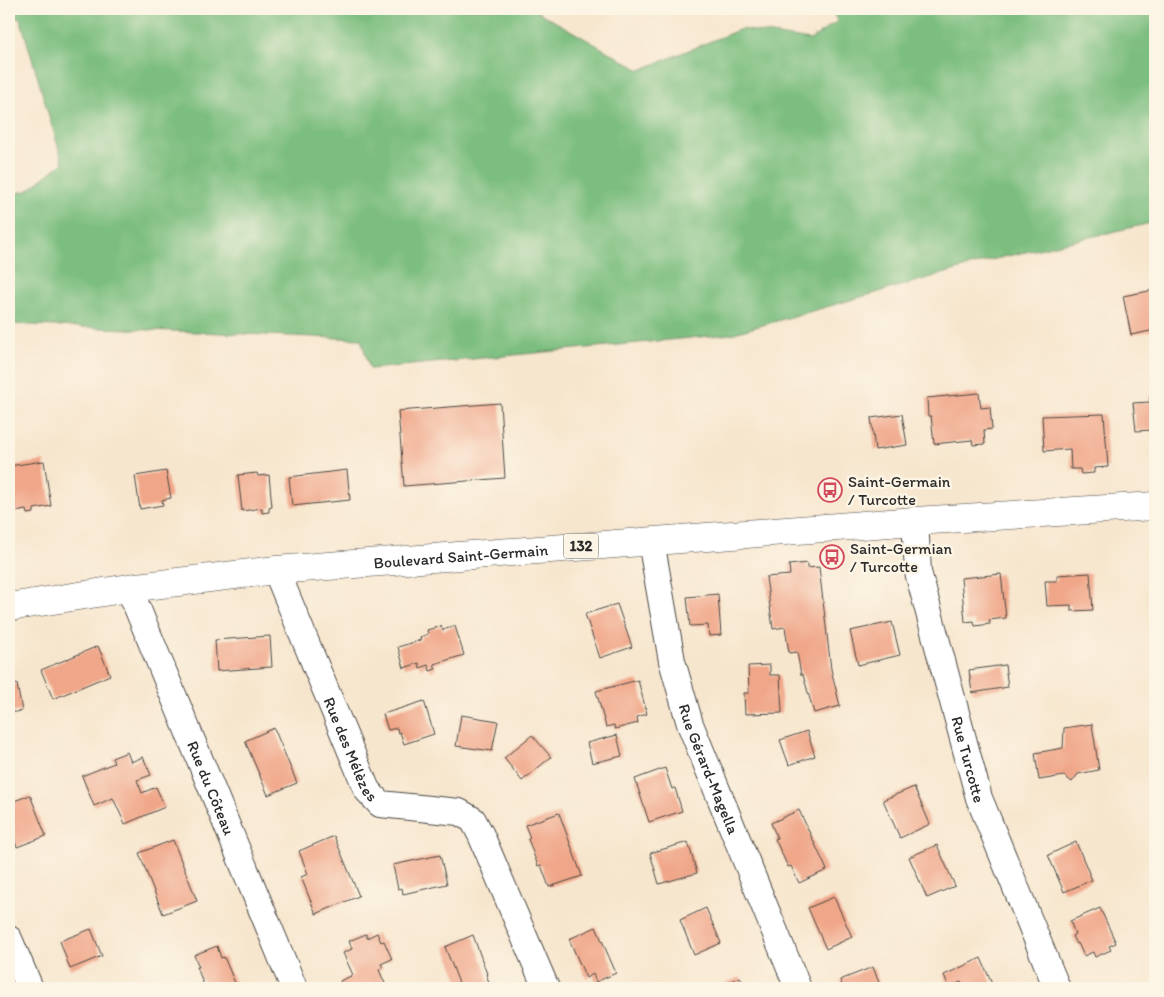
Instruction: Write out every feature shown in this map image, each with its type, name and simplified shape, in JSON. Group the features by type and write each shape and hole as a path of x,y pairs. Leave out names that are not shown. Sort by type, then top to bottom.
{"main road":[{"name":"Boulevard Saint-Germain","path":"9,607 129,588 276,570 915,521 1155,506"}],"street":[{"name":"Rue Turcotte","path":"915,521 918,572 979,798 1057,988"},
{"name":"Rue Gérard-Magella","path":"651,541 672,661 690,724 798,988"},
{"name":"Rue des Mélèzes","path":"276,570 367,790 380,804 459,812 474,820 546,988"},
{"name":"Rue du Côteau","path":"129,588 294,988"},
{"path":"9,939 30,988"}],"green space":[{"path":"9,9 533,9 640,70 741,29 810,40 838,21 830,9 1155,9 1155,222 995,259 731,334 370,369 361,339 9,324 9,194 27,191 63,163 20,18 9,19"}],"building":[{"path":"1155,284 1155,330 1131,335 1123,296 1154,290 1153,285"},
{"path":"979,393 981,408 990,407 992,429 984,430 985,444 973,445 972,440 934,444 931,416 928,416 927,398"},
{"path":"1150,396 1155,396 1155,437 1153,437 1152,430 1136,431 1133,403 1150,402"},
{"path":"500,403 505,478 404,486 398,411"},
{"path":"902,414 907,445 875,450 871,418"},
{"path":"1104,414 1108,467 1094,468 1094,473 1081,474 1080,469 1071,469 1070,449 1044,451 1042,416"},
{"path":"44,461 51,506 34,509 34,513 27,514 26,510 9,513 9,466"},
{"path":"347,470 350,500 292,506 289,477"},
{"path":"166,471 171,498 162,500 163,505 140,509 135,476"},
{"path":"257,473 258,476 269,475 272,507 269,508 269,512 262,513 262,508 242,511 238,475"},
{"path":"807,563 807,568 819,567 831,669 840,706 814,713 803,675 801,675 797,652 789,653 785,627 773,629 766,577 790,575 789,565"},
{"path":"1090,573 1093,610 1071,611 1071,605 1047,606 1045,581 1057,581 1057,575"},
{"path":"1001,574 1006,618 989,620 990,624 975,626 974,621 965,622 961,578"},
{"path":"718,594 721,635 709,636 708,625 690,626 687,597"},
{"path":"617,604 632,647 600,658 585,614"},
{"path":"892,622 900,655 858,665 850,631"},
{"path":"441,626 443,630 455,626 464,655 434,664 436,669 430,671 428,665 420,668 419,663 404,668 398,647 421,640 420,637 428,634 427,630"},
{"path":"270,636 272,667 217,671 215,640"},
{"path":"98,646 110,675 53,699 41,670"},
{"path":"770,665 770,675 780,675 782,713 745,714 744,693 749,693 748,666"},
{"path":"1005,665 1008,687 972,693 969,670"},
{"path":"638,680 647,714 637,717 638,723 615,729 614,725 606,727 596,691"},
{"path":"17,684 22,711 9,713 9,685"},
{"path":"424,701 434,734 404,744 397,728 388,730 383,714"},
{"path":"461,715 498,721 492,751 456,746"},
{"path":"1092,724 1099,770 1078,774 1072,782 1064,776 1039,780 1035,753 1063,748 1064,728"},
{"path":"274,728 297,783 268,795 245,741"},
{"path":"807,731 815,756 789,765 780,740"},
{"path":"532,735 551,757 522,781 504,758"},
{"path":"617,735 622,756 592,763 587,743"},
{"path":"127,752 131,762 143,757 151,775 137,780 142,793 156,787 165,807 125,824 113,798 94,806 82,776 114,763 112,758"},
{"path":"665,768 672,789 675,788 682,811 649,822 635,779"},
{"path":"914,787 930,824 900,838 883,800"},
{"path":"30,795 46,836 17,847 9,826 9,803"},
{"path":"799,810 827,870 799,883 791,866 788,867 775,839 777,838 771,823"},
{"path":"559,813 582,876 549,887 541,865 538,866 525,825"},
{"path":"334,836 359,896 316,914 301,877 308,874 299,851"},
{"path":"173,840 197,901 163,914 139,853"},
{"path":"688,842 697,873 659,884 650,853"},
{"path":"1076,842 1092,880 1064,892 1048,855"},
{"path":"937,845 955,886 927,898 909,857"},
{"path":"440,855 447,884 403,894 402,888 398,889 393,865"},
{"path":"834,897 852,937 826,949 808,908"},
{"path":"706,908 721,943 694,955 680,920"},
{"path":"1100,908 1116,943 1109,946 1111,950 1095,957 1093,952 1084,956 1078,943 1076,944 1072,936 1075,934 1070,921"},
{"path":"596,927 616,973 596,982 593,974 586,978 569,939"},
{"path":"91,929 102,956 70,969 60,941"},
{"path":"377,933 381,942 384,941 392,959 381,964 383,968 379,970 387,988 343,988 340,981 353,975 343,953 352,949 349,941 366,934 367,938"},
{"path":"473,935 491,988 461,988 445,947"},
{"path":"217,946 221,958 224,957 237,988 205,988 194,955"},
{"path":"981,958 992,984 982,988 963,988 961,982 949,987 944,975"},
{"path":"873,967 881,988 843,988 840,980"},
{"path":"740,977 745,988 715,988"}],"place":[{"name":"Saint-Germain / Turcotte","path":"830,490"},
{"name":"Saint-Germian / Turcotte","path":"832,557"}]}
